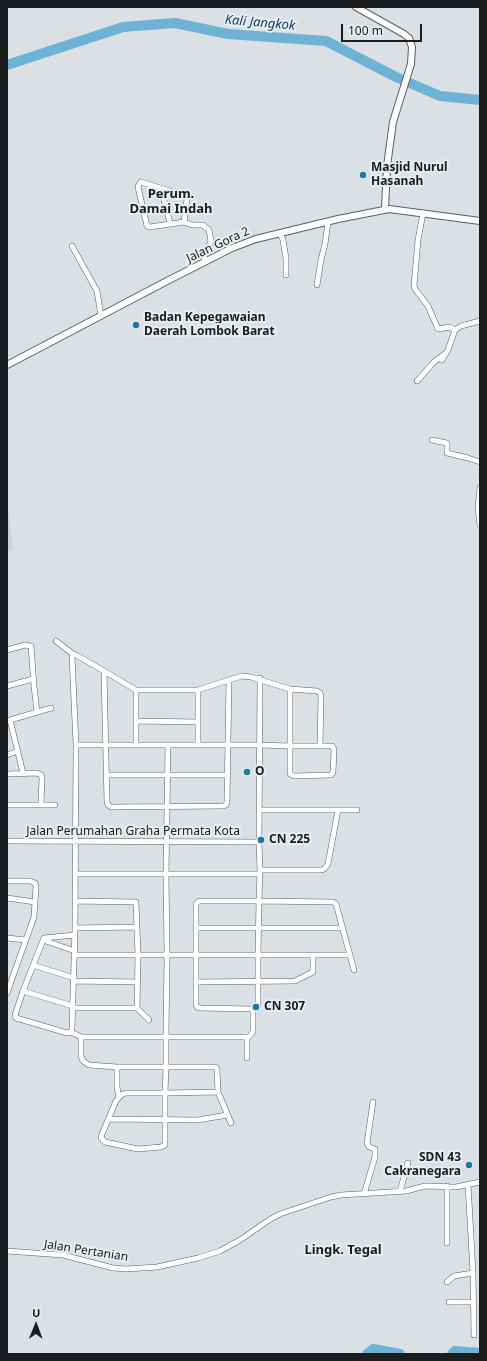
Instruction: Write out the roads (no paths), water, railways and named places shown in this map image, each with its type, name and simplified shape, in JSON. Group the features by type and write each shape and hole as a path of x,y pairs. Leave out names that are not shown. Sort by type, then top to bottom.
{"street":[{"path":"356,7 399,30 410,38 412,47 413,54 393,122 385,209"},
{"path":"184,222 187,199 186,196 143,182 138,184 146,223 148,226 184,222 192,225 203,225 209,230 211,241 204,257 205,262"},
{"path":"161,188 170,223"},
{"name":"Jalan Gora 2","path":"7,365 205,262 250,241 385,209 398,209 480,220"},
{"path":"423,213 418,240 414,286 428,306 438,329 450,327 455,330"},
{"path":"317,285 328,222"},
{"path":"280,233 283,240 286,258 286,275"},
{"path":"72,246 97,291 100,316"},
{"path":"442,360 455,330 461,326 480,321"},
{"path":"417,381 434,362 446,353"},
{"path":"432,440 447,443 447,453 480,462"},
{"path":"480,488 478,508 480,525"},
{"path":"56,640 73,654 136,690 198,690 242,676 260,678 290,689 317,691 321,696 320,746"},
{"path":"7,650 25,645 31,646 37,712"},
{"path":"71,1032 75,953 76,745 73,654"},
{"path":"104,671 106,802 111,807 225,806 227,802 228,775 229,680"},
{"path":"260,678 260,872 259,901 259,928 258,955 258,1005 253,1009 197,1007 196,904 199,901 259,901 333,902 336,904 354,970"},
{"path":"7,686 33,679"},
{"path":"76,745 259,745 290,746 332,746 334,749 333,772 328,776 291,775 290,772 290,746 290,689"},
{"path":"136,690 136,745"},
{"path":"198,690 198,745"},
{"path":"23,773 18,751 8,721 51,708"},
{"path":"136,721 198,722"},
{"path":"168,745 166,842 167,955 165,1093 165,1145 149,1149 138,1149 104,1142 102,1140 102,1134 116,1102 119,1097 126,1093 165,1093 218,1092"},
{"path":"7,755 18,751"},
{"path":"7,774 37,773 41,775 41,805"},
{"path":"106,776 228,775"},
{"path":"7,806 55,805"},
{"path":"259,810 357,810"},
{"path":"75,874 166,874 322,870 328,864 338,810"},
{"name":"Jalan Perumahan Graha Permata Kota","path":"7,841 259,842"},
{"path":"7,881 33,882 36,887 34,917 10,977 7,993"},
{"path":"7,898 35,902"},
{"path":"75,901 136,902 138,955 137,1008"},
{"path":"75,928 137,927"},
{"path":"196,928 343,928"},
{"path":"75,935 47,937 43,940 15,1015 16,1018 67,1033 71,1032 81,1037 249,1037 253,1034 253,1009"},
{"path":"7,938 26,940"},
{"path":"43,940 75,953 138,955 349,955"},
{"path":"196,982 297,981 313,972 313,955"},
{"path":"33,965 74,980 137,982"},
{"path":"24,991 73,1007 137,1008 149,1020"},
{"path":"81,1037 81,1056 83,1061 92,1066 216,1068 218,1092 230,1123"},
{"path":"247,1037 247,1058"},
{"path":"117,1066 117,1087 119,1097"},
{"path":"364,1194 375,1157 375,1150 369,1148 367,1144 373,1102"},
{"path":"109,1119 204,1120 227,1115"},
{"path":"400,1191 408,1163"},
{"name":"Jalan Pertanian","path":"7,1251 63,1255 113,1268 126,1269 157,1267 198,1258 220,1250 236,1243 269,1220 285,1211 336,1196 400,1191 425,1186 456,1187 480,1182"},
{"path":"468,1184 473,1273 474,1335"},
{"path":"446,1186 447,1243"},
{"path":"447,1282 454,1276 473,1273"},
{"path":"449,1302 474,1302"}],"waterway":[{"name":"Kali Jangkok","path":"7,65 123,27 175,23 228,34 326,41 398,78 440,96 480,100"},
{"path":"367,1354 373,1349 400,1354"},
{"path":"452,1354 455,1351 480,1353"}],"place":[{"name":"Masjid Nurul Hasanah","path":"363,175"},
{"name":"Badan Kepegawaian Daerah Lombok Barat","path":"136,325"},
{"name":"O","path":"247,772"},
{"name":"CN 225","path":"261,840"},
{"name":"CN 307","path":"256,1007"},
{"name":"SDN 43 Cakranegara","path":"469,1165"}],"district":[{"name":"Perum. Damai Indah","path":"171,202"},
{"name":"Lingk. Tegal","path":"343,1250"}]}
